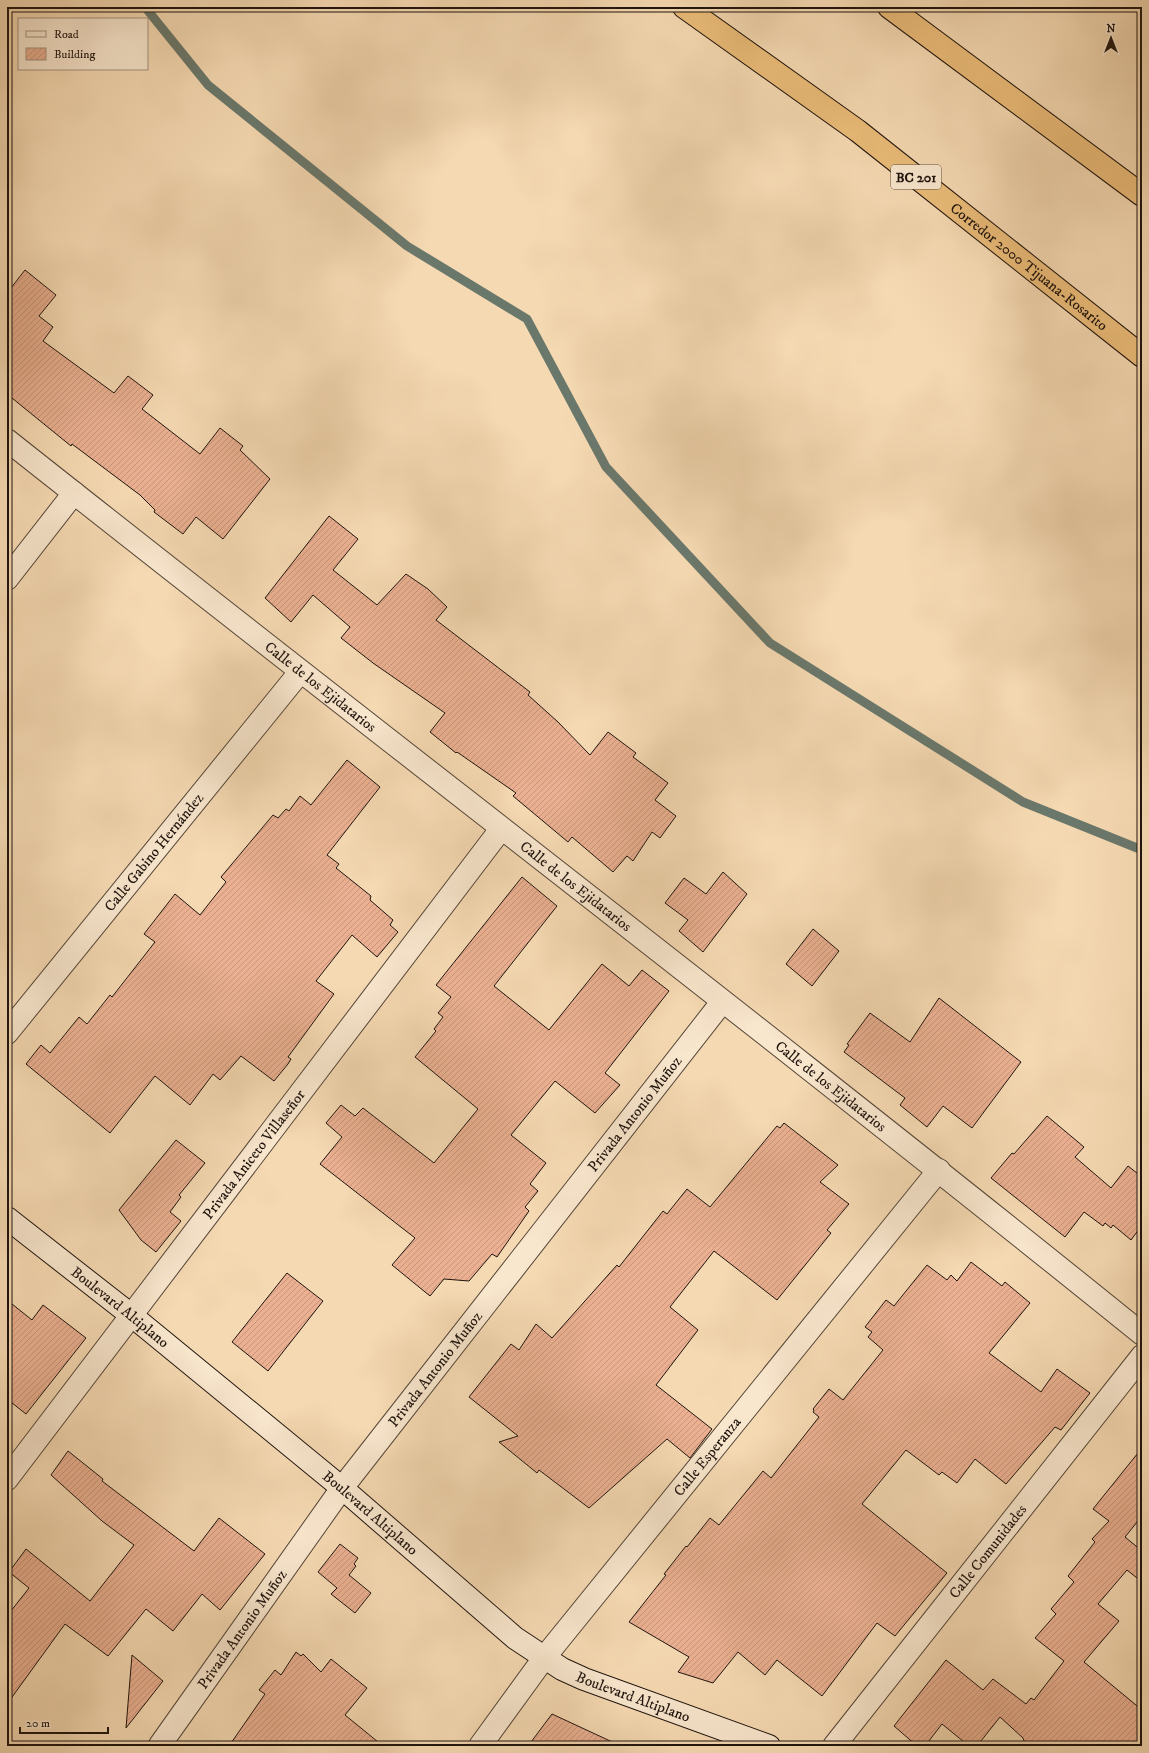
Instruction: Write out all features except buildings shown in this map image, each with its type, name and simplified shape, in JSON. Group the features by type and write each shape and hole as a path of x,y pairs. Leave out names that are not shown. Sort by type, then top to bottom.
{"highway":[{"name":"Corredor 2000 Tijuana-Rosarito","path":"684,7 858,131 1142,356"},
{"path":"890,7 1142,195"}],"street":[{"name":"Calle de los Ejidatarios","path":"7,440 300,672 939,1170 1142,1334"},
{"path":"7,579 74,493"},
{"name":"Calle Gabino Hernández","path":"7,1033 300,672"},
{"name":"Privada Aniceto Villaseñor","path":"7,1479 501,829"},
{"name":"Privada Antonio Muñoz","path":"160,1745 342,1488 722,1002"},
{"name":"Calle Esperanza","path":"480,1746 544,1658 939,1170"},
{"name":"Boulevard Altiplano","path":"7,1218 131,1315 342,1488 515,1638 544,1658 584,1679 769,1746"},
{"name":"Calle Comunidades","path":"834,1746 1142,1356"}],"waterway":[{"path":"145,7 208,85 407,246 527,319 606,467 770,643 1023,802 1142,850"}]}
